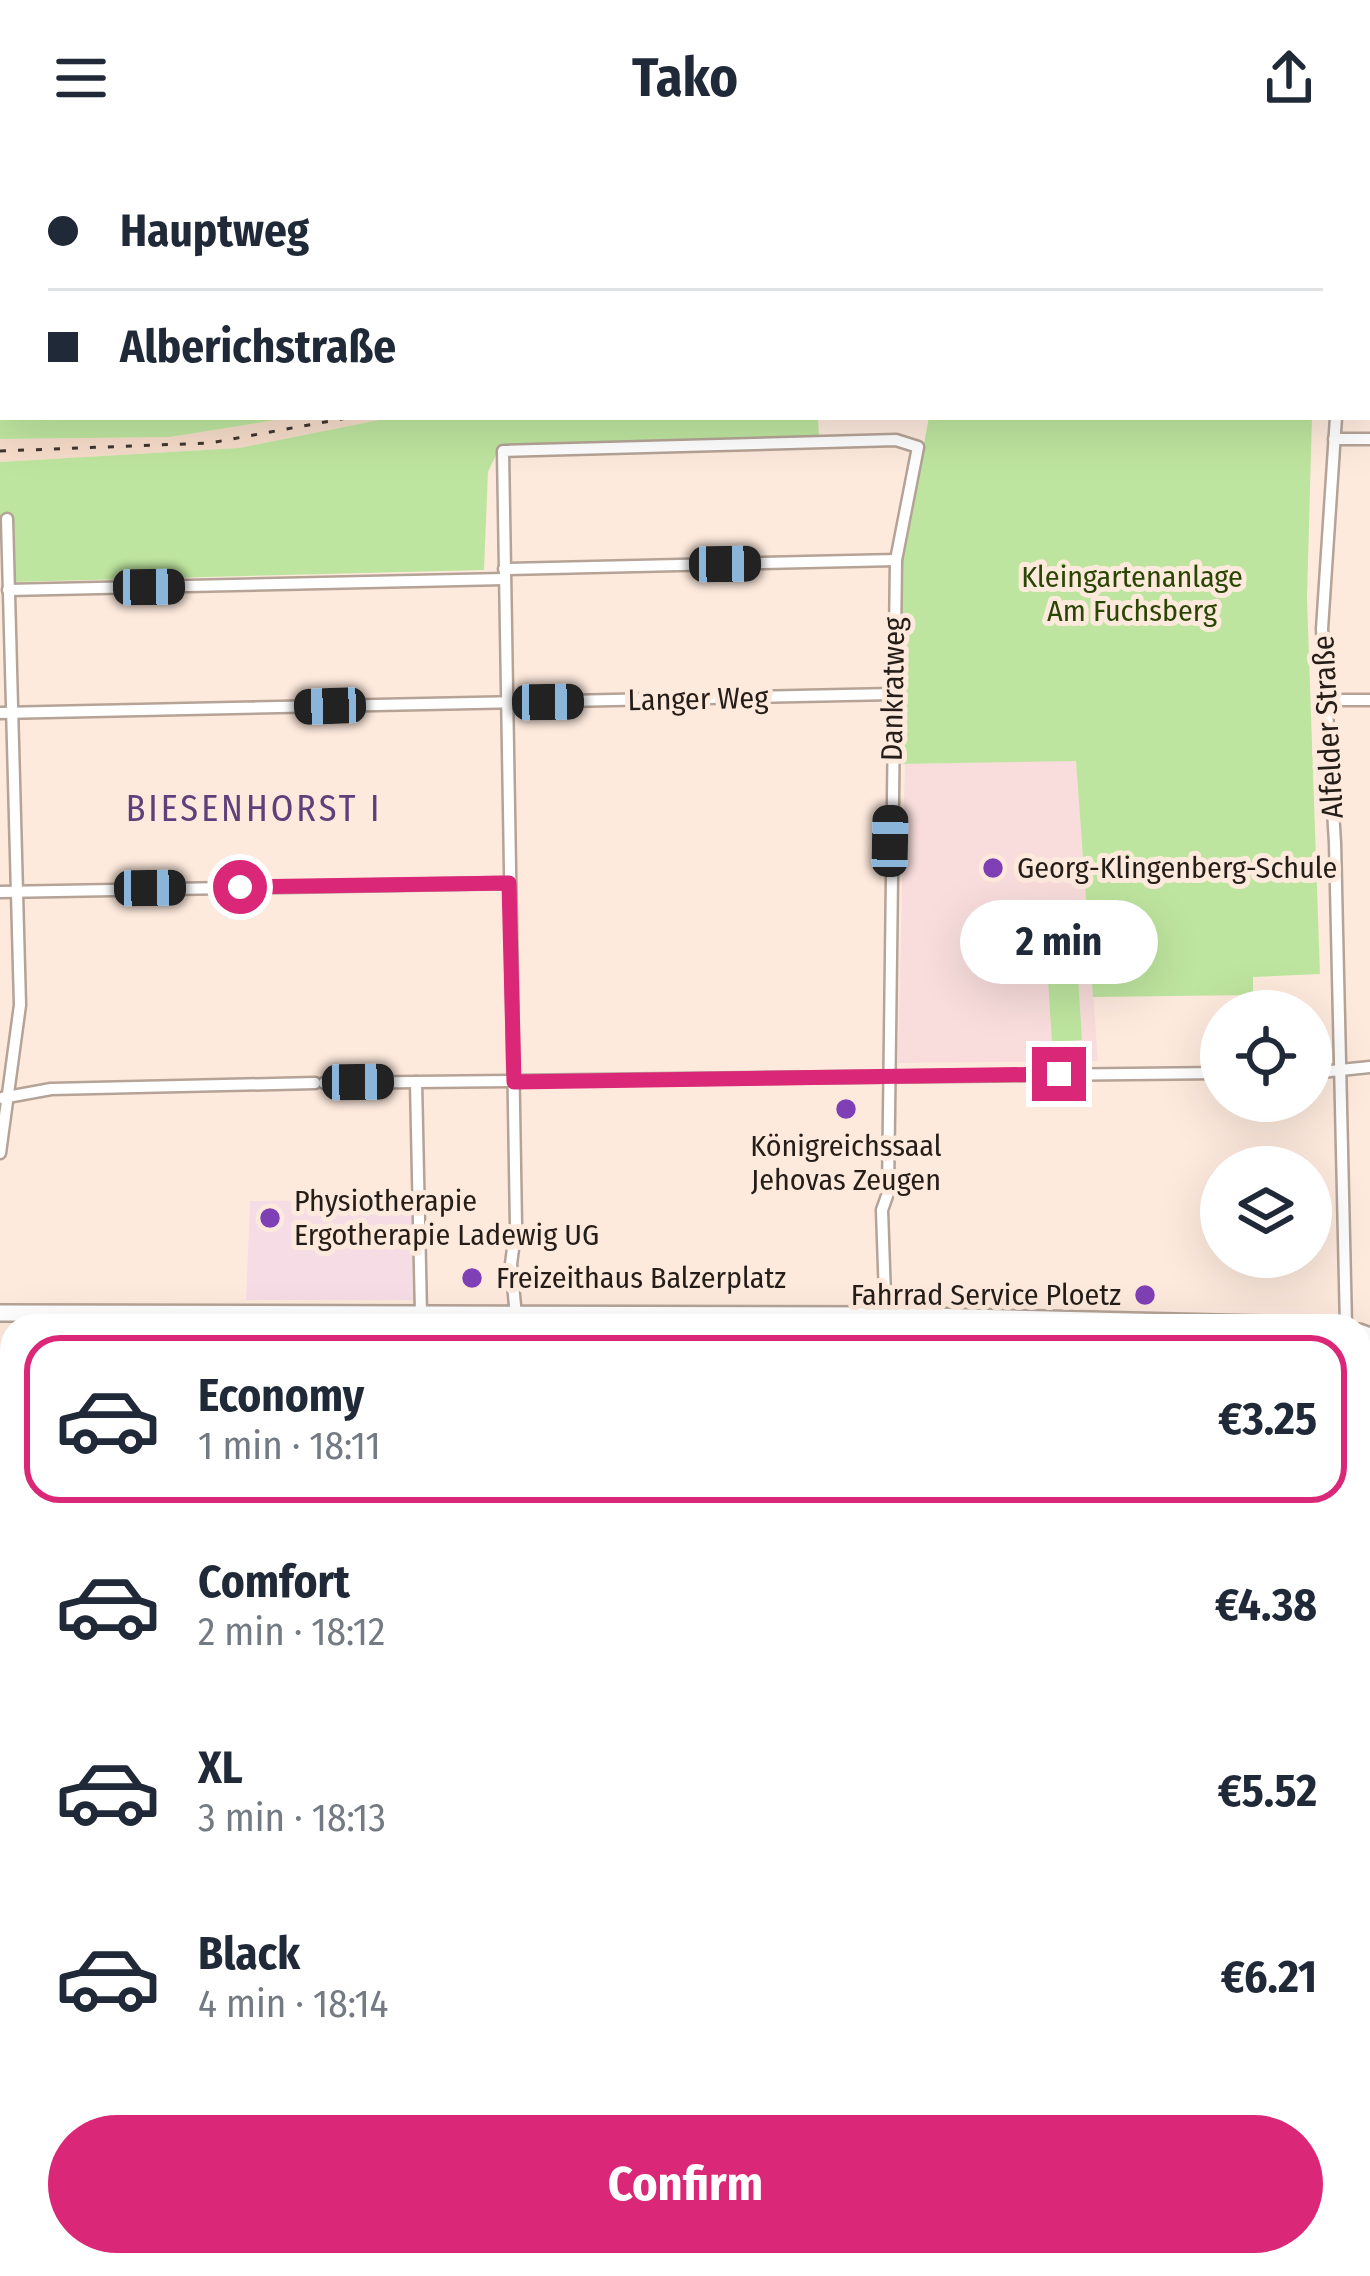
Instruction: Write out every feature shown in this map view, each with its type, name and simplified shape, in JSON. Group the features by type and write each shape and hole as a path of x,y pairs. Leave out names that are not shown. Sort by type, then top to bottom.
{"main road":[{"path":"0,1313 49,1314"}],"street":[{"name":"Alfelder Straße","path":"1336,420 1322,580 1342,1067 1344,1314"},
{"path":"1334,439 1370,439"},
{"name":"Dankratweg","path":"504,574 503,451 896,440 918,447 896,560 888,1193 882,1210 886,1314"},
{"path":"0,1154 4,1097 20,1005 5,713 7,519"},
{"path":"8,590 896,560"},
{"path":"504,574 516,1314"},
{"name":"Langer Weg","path":"5,713 892,694"},
{"path":"1328,700 1370,700"},
{"path":"0,892 509,883"},
{"path":"1332,1069 1370,1067"},
{"path":"4,1097 50,1089 320,1083 1200,1073"},
{"path":"416,1082 421,1314"}],"shaded area":[{"path":"276,420 379,420 239,448 0,462 0,439 170,437"},
{"name":"Georg-Klingenberg-Schule","path":"1076,760 1098,1061 898,1063 905,764"},
{"path":"411,1199 413,1300 246,1300 250,1201"}],"green space":[{"path":"0,420 276,420 170,437 0,439"},
{"path":"379,420 818,420 819,437 501,444 488,472 484,570 13,582 0,525 0,462 239,448"},
{"name":"Kleingartenanlage Am Fuchsberg","path":"928,420 1312,420 1307,598 1320,974 1253,977 1253,990 1200,990 1200,996 1093,997 1076,761 899,764 901,565"},
{"path":"1078,977 1082,1040 1052,1042 1048,979"}],"railway":[{"path":"0,451 210,443 336,420"}],"place":[{"name":"Georg-Klingenberg-Schule","path":"993,868"},
{"name":"Königreichssaal Jehovas Zeugen","path":"846,1109"},
{"name":"Physiotherapie Ergotherapie Ladewig UG","path":"270,1218"},
{"name":"Freizeithaus Balzerplatz","path":"472,1278"},
{"name":"Fahrrad Service Ploetz","path":"1145,1295"}],"district":[{"name":"BIESENHORST I","path":"254,808"}],"route":[{"path":"240,887 509,883 514,1082 1059,1074"}]}
